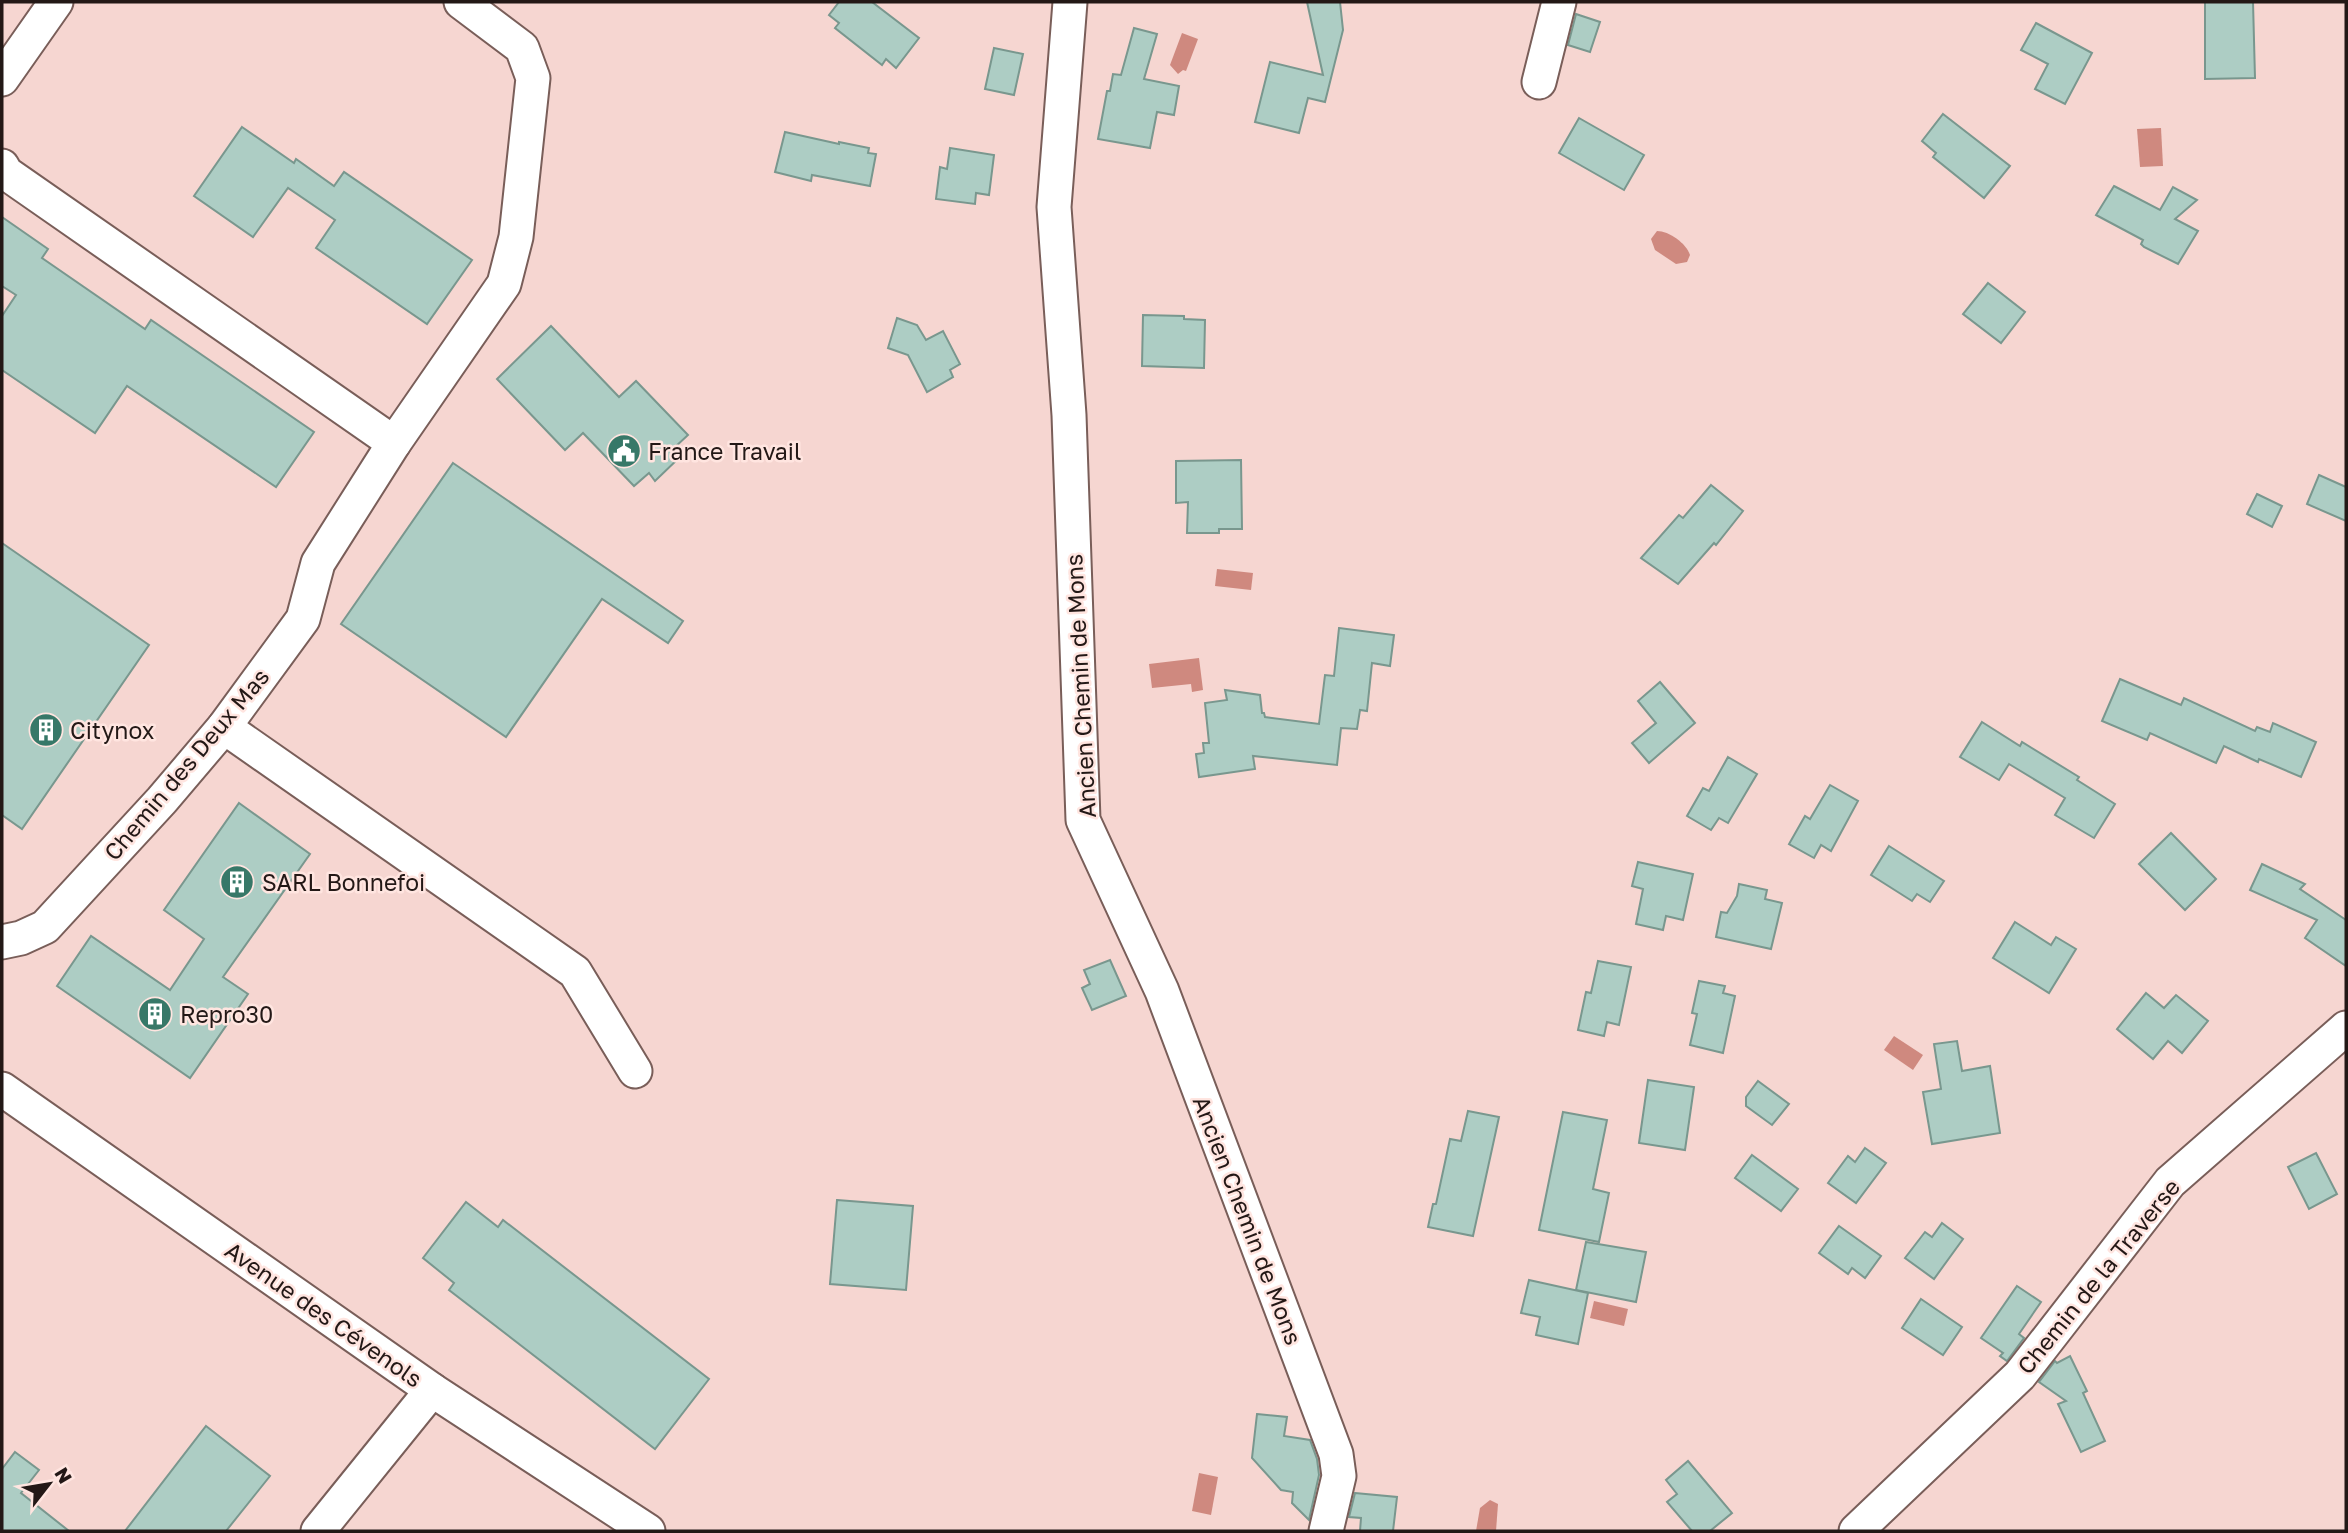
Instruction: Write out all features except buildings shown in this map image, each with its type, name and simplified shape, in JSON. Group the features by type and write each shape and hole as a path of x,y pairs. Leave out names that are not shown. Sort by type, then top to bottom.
{"street":[{"path":"2,79 55,2"},
{"name":"Chemin des Deux Mas","path":"2,942 21,938 45,926 162,800 224,727 303,619 318,563 394,443 504,284 516,237 533,78 522,48 461,2"},
{"name":"Ancien Chemin de Mons","path":"1070,2 1054,207 1069,415 1083,820 1162,991 1336,1454 1339,1476 1326,1531"},
{"path":"1539,82 1559,2"},
{"path":"2,166 6,173 394,443"},
{"path":"224,727 575,972 635,1071"},
{"name":"Chemin de la Traverse","path":"1856,1531 2020,1375 2170,1182 2346,1028"},
{"name":"Avenue des Cévenols","path":"3,1089 432,1390 649,1531"},
{"path":"318,1531 432,1390"}],"shaded area":[{"path":"1182,33 1198,39 1186,71 1178,74 1170,65"},
{"path":"2161,128 2163,166 2140,167 2137,129"},
{"path":"1657,231 1672,235 1681,242 1690,255 1687,262 1676,264 1655,250 1651,239"},
{"path":"1217,569 1253,573 1251,590 1215,586"},
{"path":"1199,658 1203,690 1192,692 1191,684 1152,688 1149,664"},
{"path":"1894,1036 1923,1055 1913,1070 1884,1050"},
{"path":"1594,1301 1628,1309 1624,1326 1590,1318"},
{"path":"1199,1473 1218,1477 1211,1515 1192,1511"},
{"path":"1490,1500 1498,1504 1496,1531 1476,1531 1480,1508"}],"place":[{"name":"France Travail","path":"624,451"},
{"name":"Citynox","path":"46,730"},
{"name":"SARL Bonnefoi","path":"237,882"},
{"name":"Repro30","path":"155,1014"}]}
